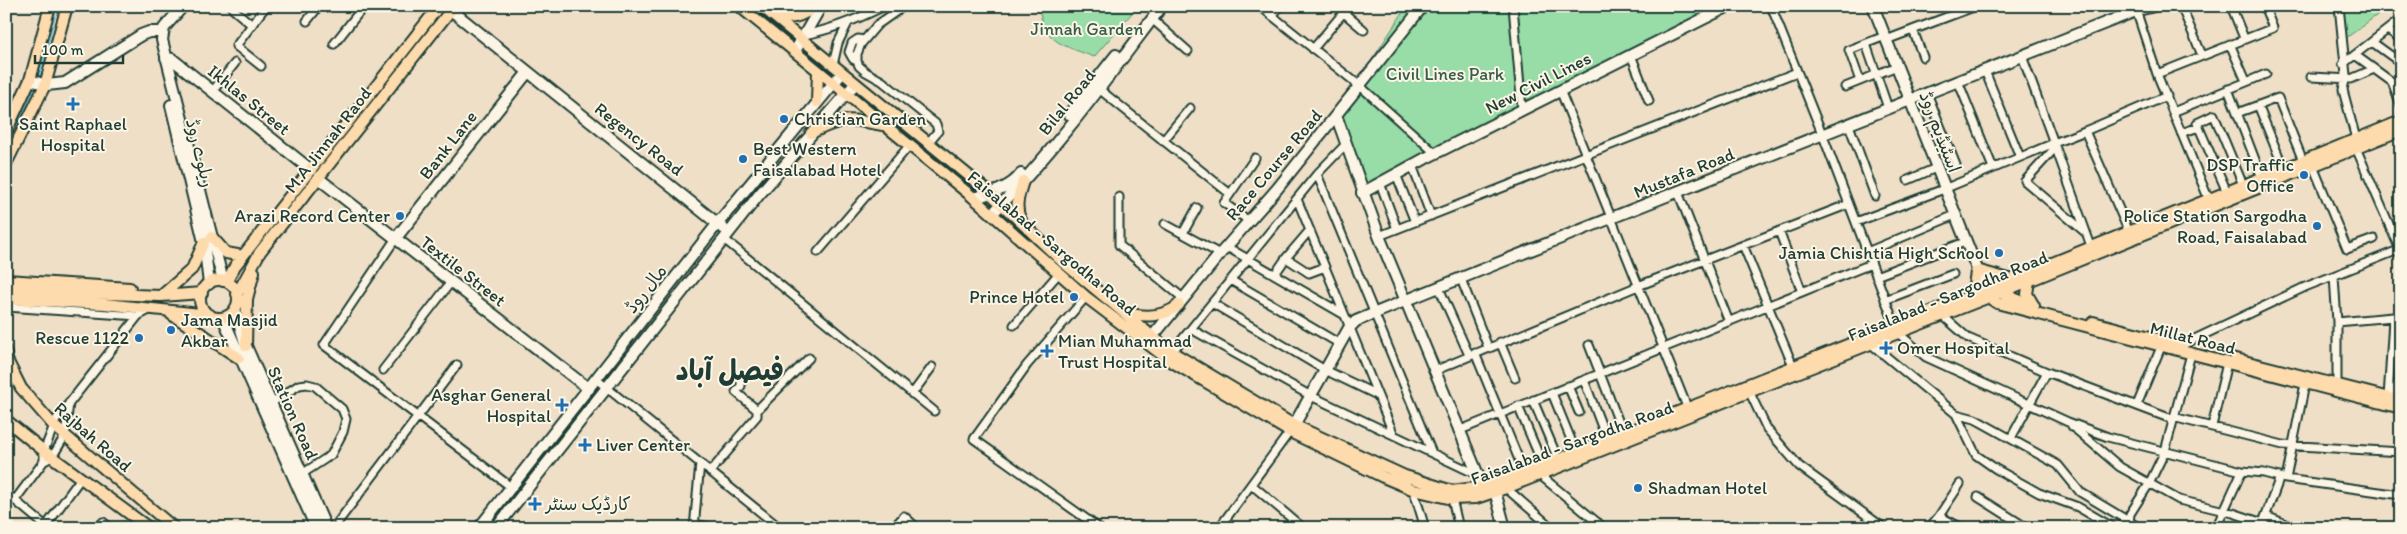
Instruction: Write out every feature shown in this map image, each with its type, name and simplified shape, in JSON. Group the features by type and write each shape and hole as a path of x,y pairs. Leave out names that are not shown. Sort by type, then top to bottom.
{"main road":[{"path":"6,132 37,82 50,6"},
{"path":"6,164 67,6"},
{"path":"210,315 202,306 202,293 208,284 225,281 439,6"},
{"name":"Faisalabad - Sargodha Road","path":"740,6 818,72 974,198 1086,296 1150,340 1172,352 1292,429 1410,478 1452,491 1483,488 1524,472 1541,470 1750,393 1871,344 1896,329 1968,296 2030,281 2314,166 2401,121"},
{"name":"Faisalabad - Sargodha Road","path":"761,6 802,37 927,144 990,193 1026,228 1120,310 1169,360 1292,429 1383,477 1414,490 1452,499 1476,498 1506,488 1558,460 1687,407 1793,366 1896,329 1942,315 1990,292 2009,279 2303,161 2401,130"},
{"path":"769,13 781,18 796,17 816,6"},
{"name":"M.A Jinnah Raod","path":"237,294 260,252 452,8"},
{"path":"817,102 818,72"},
{"path":"811,133 836,120 849,118 884,125"},
{"path":"1024,181 1018,195 1017,214 1026,228"},
{"path":"161,296 192,269 208,240 226,254 243,256"},
{"path":"246,346 247,299 260,252"},
{"path":"1968,296 1978,271 2009,279"},
{"path":"6,280 141,289 148,296"},
{"path":"6,290 105,299 168,312 210,315 223,318 235,309 237,294 225,281"},
{"path":"2030,281 2028,294 2034,306"},
{"name":"Millat Road","path":"1990,292 2034,306 2401,401"},
{"name":"Millat Road","path":"1990,292 1997,303 2401,408"},
{"path":"6,299 105,299 202,293"},
{"path":"1120,310 1137,316 1154,315 1170,312 1182,302"},
{"path":"168,312 239,358"},
{"name":"Rajbah Road","path":"8,362 21,388 54,426 174,528"},
{"name":"Rajbah Road","path":"6,420 47,456 81,478 149,528"}],"street":[{"path":"160,32 175,6"},
{"path":"37,82 66,82 140,35 160,32 183,6"},
{"path":"261,66 236,46 266,6"},
{"path":"307,21 319,6"},
{"path":"334,44 364,6"},
{"path":"795,51 821,6"},
{"path":"802,37 848,23 884,6"},
{"path":"904,6 877,25 864,40 857,54 857,61 859,66 866,72 882,81 936,124 938,131 927,144"},
{"name":"Bilal Road","path":"974,198 990,193 1016,180 1155,6"},
{"name":"Bilal Road","path":"992,214 1024,181 1099,89 1162,6"},
{"path":"1260,6 1360,86 1435,153"},
{"path":"1272,16 1280,6"},
{"path":"1313,48 1349,6"},
{"name":"Race Course Road","path":"1150,340 1250,221 1423,6"},
{"path":"1513,6 1522,109"},
{"name":"New Civil Lines","path":"1362,193 1435,153 1729,6"},
{"path":"1771,6 1823,136 1896,329 1926,357 2029,405 2108,437 2242,471 2401,495"},
{"name":"اسٹیڈیم روڈ","path":"1873,6 1965,242 1990,292"},
{"path":"1860,81 1849,50 1913,30 1976,6"},
{"name":"Mustafa Road","path":"1292,429 1349,328 1356,321 1823,136 2138,7 2154,6"},
{"path":"2182,6 2202,56"},
{"path":"2231,6 2244,38"},
{"path":"2157,74 2272,28 2264,6"},
{"path":"2182,345 2334,276 2400,250 2356,144 2345,103 2339,6"},
{"path":"2138,7 2139,22 2157,74 2209,200"},
{"name":"Regency Road","path":"452,8 528,72 718,223 726,236"},
{"path":"232,9 252,24"},
{"path":"1344,13 1364,30"},
{"path":"868,14 877,25"},
{"path":"1152,19 1188,51"},
{"path":"2343,64 2389,31 2401,20"},
{"path":"833,65 838,42 848,23"},
{"path":"1913,30 1923,58"},
{"path":"2389,31 2401,39"},
{"name":"ریلوے روڈ","path":"160,32 208,240 208,284"},
{"name":"ریلوے روڈ","path":"160,32 158,51 208,240"},
{"path":"2372,42 2401,63"},
{"path":"1866,44 1875,75 1888,108"},
{"path":"2230,44 2246,81"},
{"path":"1631,55 1649,101"},
{"path":"2355,55 2392,82 2401,105"},
{"path":"2022,56 2091,246"},
{"name":"Ikhlas Street","path":"166,58 172,59 310,170"},
{"path":"212,92 235,63"},
{"path":"1844,87 1897,66"},
{"path":"2311,77 2345,79 2358,77 2374,69"},
{"path":"1985,70 2020,157"},
{"name":"Bank Lane","path":"396,238 528,72"},
{"path":"1379,236 1798,72"},
{"name":"مال روڈ","path":"479,528 718,223 842,73"},
{"path":"2173,112 2266,74"},
{"path":"1958,81 1993,168"},
{"name":"مال روڈ","path":"496,528 726,236 811,133 855,84"},
{"path":"1099,89 1229,193"},
{"path":"2228,89 2262,178"},
{"path":"1560,90 1687,407"},
{"path":"1928,93 1956,165"},
{"path":"1856,222 2055,145 2167,96"},
{"path":"2237,113 2278,98 2303,161"},
{"path":"2258,105 2284,169"},
{"path":"1163,141 1190,108"},
{"path":"1336,115 1362,193 1483,488"},
{"path":"2227,192 2197,123 2214,115 2243,186"},
{"path":"1849,125 1875,196"},
{"path":"2182,133 2199,127"},
{"path":"2085,131 2128,232"},
{"path":"1172,352 1232,281 1297,199 1346,144"},
{"path":"2055,145 2025,181 2086,232"},
{"path":"818,252 909,146"},
{"path":"1250,221 1224,203 1229,193 1256,158"},
{"path":"1412,165 1430,216"},
{"path":"2314,166 2346,247 2350,249 2374,239"},
{"path":"1908,180 1936,168"},
{"path":"1318,174 1432,453"},
{"path":"1396,174 1415,222"},
{"name":"Textile Street","path":"318,178 589,389"},
{"path":"1380,183 1397,229"},
{"path":"1678,192 1729,322"},
{"path":"1119,197 1119,245 1182,302"},
{"path":"1297,199 1394,435"},
{"path":"1434,371 1638,286 1849,204"},
{"path":"1183,233 1197,208"},
{"path":"1867,252 1955,216"},
{"path":"1166,224 1224,250 1249,258 1343,314"},
{"path":"1275,274 1310,230"},
{"path":"1779,231 1802,292"},
{"path":"726,236 934,412"},
{"path":"396,238 324,344 511,487"},
{"path":"208,240 225,281"},
{"path":"1876,276 1965,242"},
{"path":"1743,245 1793,366"},
{"path":"1286,258 1309,272 1325,267"},
{"path":"1458,431 1871,264"},
{"path":"1014,325 1058,273"},
{"path":"1886,300 1953,274"},
{"path":"2334,276 2338,322 2337,385"},
{"path":"1461,279 1488,347"},
{"path":"1232,281 1340,344"},
{"path":"383,370 451,282"},
{"path":"1439,288 1500,414 1524,472"},
{"path":"1086,296 1027,366 974,439 1099,528"},
{"path":"1212,304 1325,370 1377,395"},
{"path":"6,307 138,316"},
{"path":"47,456 54,426 69,403 138,316 151,309"},
{"name":"Station Road","path":"235,309 246,346 326,528"},
{"path":"1942,315 1968,338 2047,372 2169,418 2173,417 2212,426 2282,445 2294,444 2401,452"},
{"path":"2338,322 2397,316 2392,336 2388,398"},
{"name":"Station Road","path":"223,318 239,358 316,528"},
{"path":"1191,329 1311,396 1476,474"},
{"path":"2392,336 2401,343"},
{"path":"1500,342 1515,378"},
{"path":"1871,344 1956,414 1976,455 1996,469 2039,493 2078,507 2114,528"},
{"path":"1589,345 1623,433"},
{"path":"2137,405 2161,347"},
{"path":"6,348 8,362"},
{"path":"2129,522 2130,514 2149,484 2165,451 2191,354"},
{"path":"757,410 809,358"},
{"path":"2212,426 2227,363"},
{"path":"338,522 457,365"},
{"path":"912,394 932,367"},
{"path":"2011,438 2047,372"},
{"path":"596,379 780,528"},
{"path":"1584,380 1607,440"},
{"path":"2388,398 2401,380"},
{"path":"710,472 758,416 757,410 736,392 742,386 741,382"},
{"path":"271,403 299,385 306,384 315,386 342,410 346,419 344,432 331,455 302,474"},
{"path":"2264,522 2283,478 2294,444 2305,384"},
{"path":"1568,386 1579,412"},
{"path":"1552,393 1576,452"},
{"path":"1750,393 1767,429 1798,466 1884,528"},
{"path":"1534,400 1558,460"},
{"path":"14,500 47,456 65,436 69,403"},
{"path":"1518,406 1541,470 1604,528"},
{"path":"1956,414 1975,419 2058,465 2080,492 2140,528"},
{"path":"2068,422 2120,467 2179,500 2264,522 2296,528"},
{"path":"1220,528 1292,429"},
{"path":"700,463 694,526 714,528"},
{"path":"2216,528 2242,471"},
{"path":"6,493 47,527 81,478"},
{"path":"1410,478 1425,528"},
{"path":"1929,528 1960,484"},
{"path":"1252,485 1303,528"},
{"path":"1506,488 1552,528"},
{"path":"1495,491 1505,528"},
{"path":"1978,496 2027,528"},
{"path":"1452,499 1459,528"},
{"path":"893,528 904,516 917,528"},
{"path":"1939,516 1959,527"},
{"path":"98,528 103,522 110,528"}],"green space":[{"name":"Jinnah Garden","path":"1039,6 1138,6 1094,57 1056,41 1045,28"},
{"name":"Civil Lines Park","path":"1407,6 1731,6 1362,193 1336,115"},
{"path":"2342,6 2389,6 2341,42"}],"waterway":[{"path":"6,140 29,98 38,75 55,6"}],"place":[{"name":"Saint Raphael Hospital","path":"73,104"},
{"name":"Christian Garden","path":"784,119"},
{"name":"Best Western Faisalabad Hotel","path":"743,159"},
{"name":"DSP Traffic Office","path":"2304,175"},
{"name":"Arazi Record Center","path":"400,216"},
{"name":"Police Station Sargodha Road, Faisalabad","path":"2317,226"},
{"name":"Jamia Chishtia High School","path":"1999,253"},
{"name":"Prince Hotel","path":"1074,297"},
{"name":"Jama Masjid Akbar","path":"171,330"},
{"name":"Rescue 1122","path":"139,338"},
{"name":"Omer Hospital","path":"1886,348"},
{"name":"Mian Muhammad Trust Hospital","path":"1047,351"},
{"name":"Asghar General Hospital","path":"562,405"},
{"name":"Liver Center","path":"585,445"},
{"name":"Shadman Hotel","path":"1638,488"},
{"name":"کارڈیک سنٹر","path":"535,504"}],"district":[{"name":"فیصل آباد","path":"730,370"}]}
